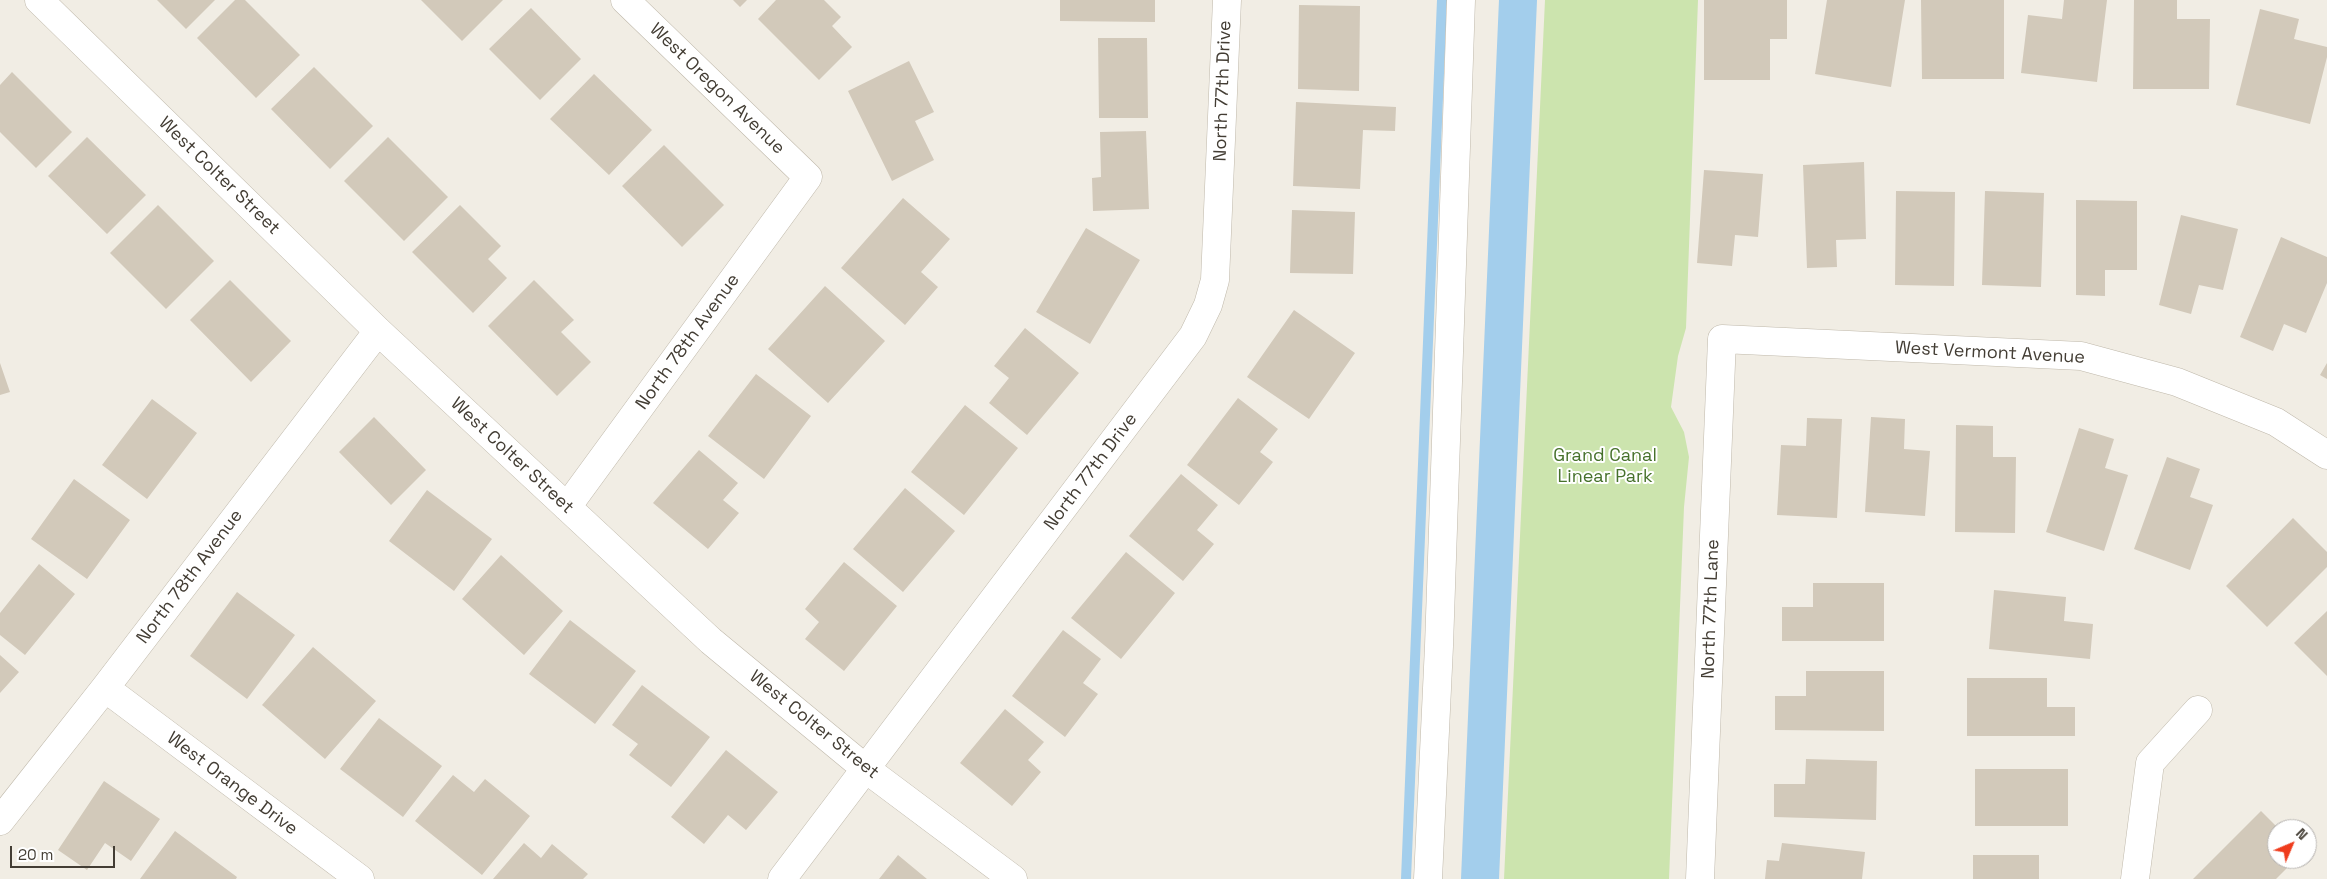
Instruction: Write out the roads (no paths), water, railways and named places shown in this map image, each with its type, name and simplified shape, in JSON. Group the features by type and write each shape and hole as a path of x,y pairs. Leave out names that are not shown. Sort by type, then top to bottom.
{"street":[{"name":"West Colter Street","path":"39,0 378,331 711,641 866,768 1013,879"},
{"name":"West Oregon Avenue","path":"625,0 808,177"},
{"name":"North 77th Drive","path":"782,879 1193,336 1205,313 1216,280 1226,0"},
{"path":"1428,879 1439,626 1461,0"},
{"name":"North 78th Avenue","path":"567,507 808,177"},
{"name":"North 78th Avenue","path":"0,821 105,688 378,331"},
{"name":"West Vermont Avenue","path":"1722,339 2081,356 2177,382 2276,422 2327,455"},
{"name":"North 77th Lane","path":"1700,879 1722,339"},
{"name":"West Orange Drive","path":"105,688 360,879"},
{"path":"2135,879 2150,763 2198,710"}],"waterway":[{"path":"1406,879 1442,0"},
{"path":"1480,879 1518,0"}],"park label":[{"name":"Grand Canal Linear Park","path":"1605,466"}]}
